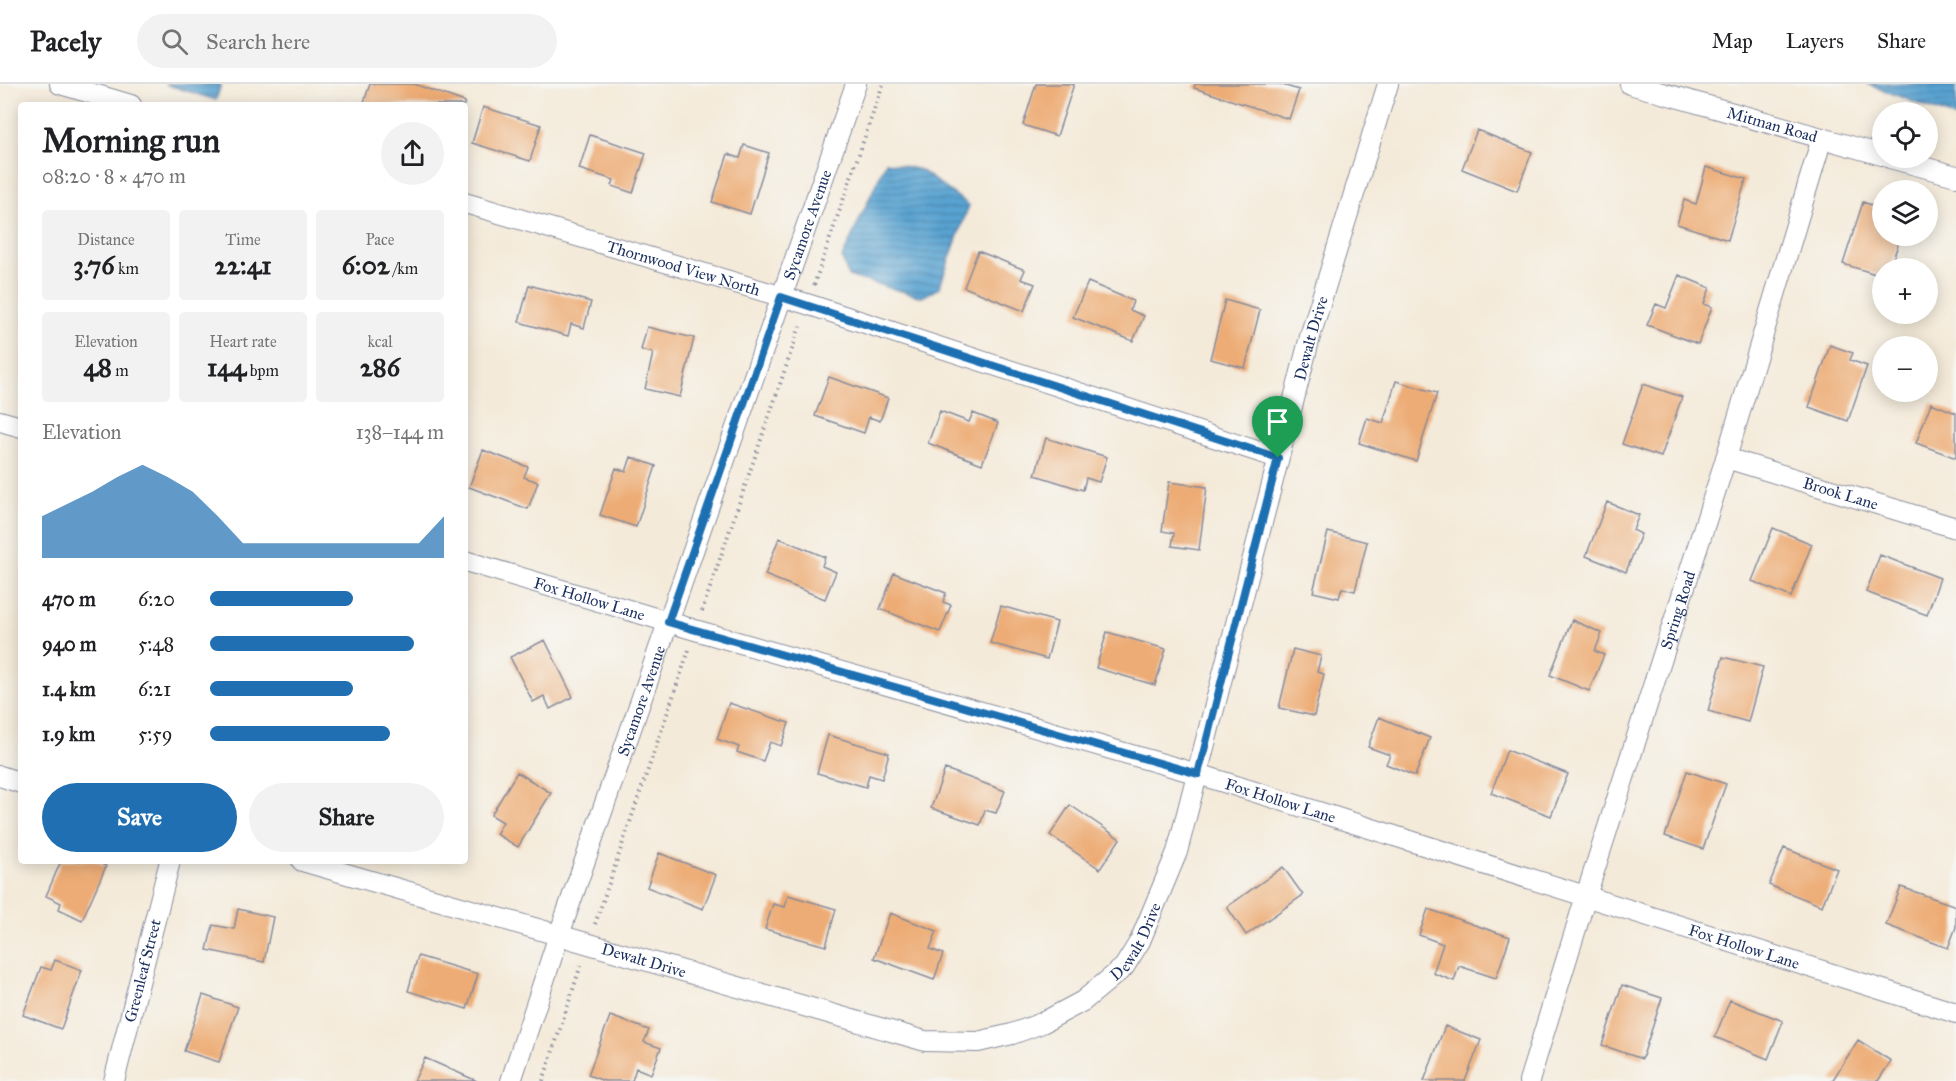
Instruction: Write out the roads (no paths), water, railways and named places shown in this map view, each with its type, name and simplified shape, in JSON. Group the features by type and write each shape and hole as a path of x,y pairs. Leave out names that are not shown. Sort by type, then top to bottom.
{"street":[{"path":"60,84 121,102"},
{"name":"Sycamore Avenue","path":"511,1081 559,934 856,84"},
{"name":"Dewalt Drive","path":"313,864 925,1041 978,1042 1012,1034 1042,1023 1083,1001 1124,967 1140,941 1177,852 1311,333 1388,84"},
{"name":"Mitman Road","path":"1630,84 1872,152"},
{"name":"Spring Road","path":"1529,1081 1726,458 1822,138"},
{"path":"1927,168 1956,176"},
{"name":"Thornwood View North","path":"468,204 781,297 1278,458"},
{"path":"0,421 18,426"},
{"name":"Brook Lane","path":"1726,458 1956,528"},
{"name":"Fox Hollow Lane","path":"468,562 668,622 1198,774 1956,1013"},
{"path":"0,776 18,782"},
{"name":"Greenleaf Street","path":"114,1081 169,864"}],"water":[{"path":"165,84 221,84 216,100"},
{"path":"1867,84 1956,84 1956,118 1938,111 1938,102 1914,102"},
{"path":"886,162 920,170 969,205 939,288 922,297 848,276 842,258"}]}
